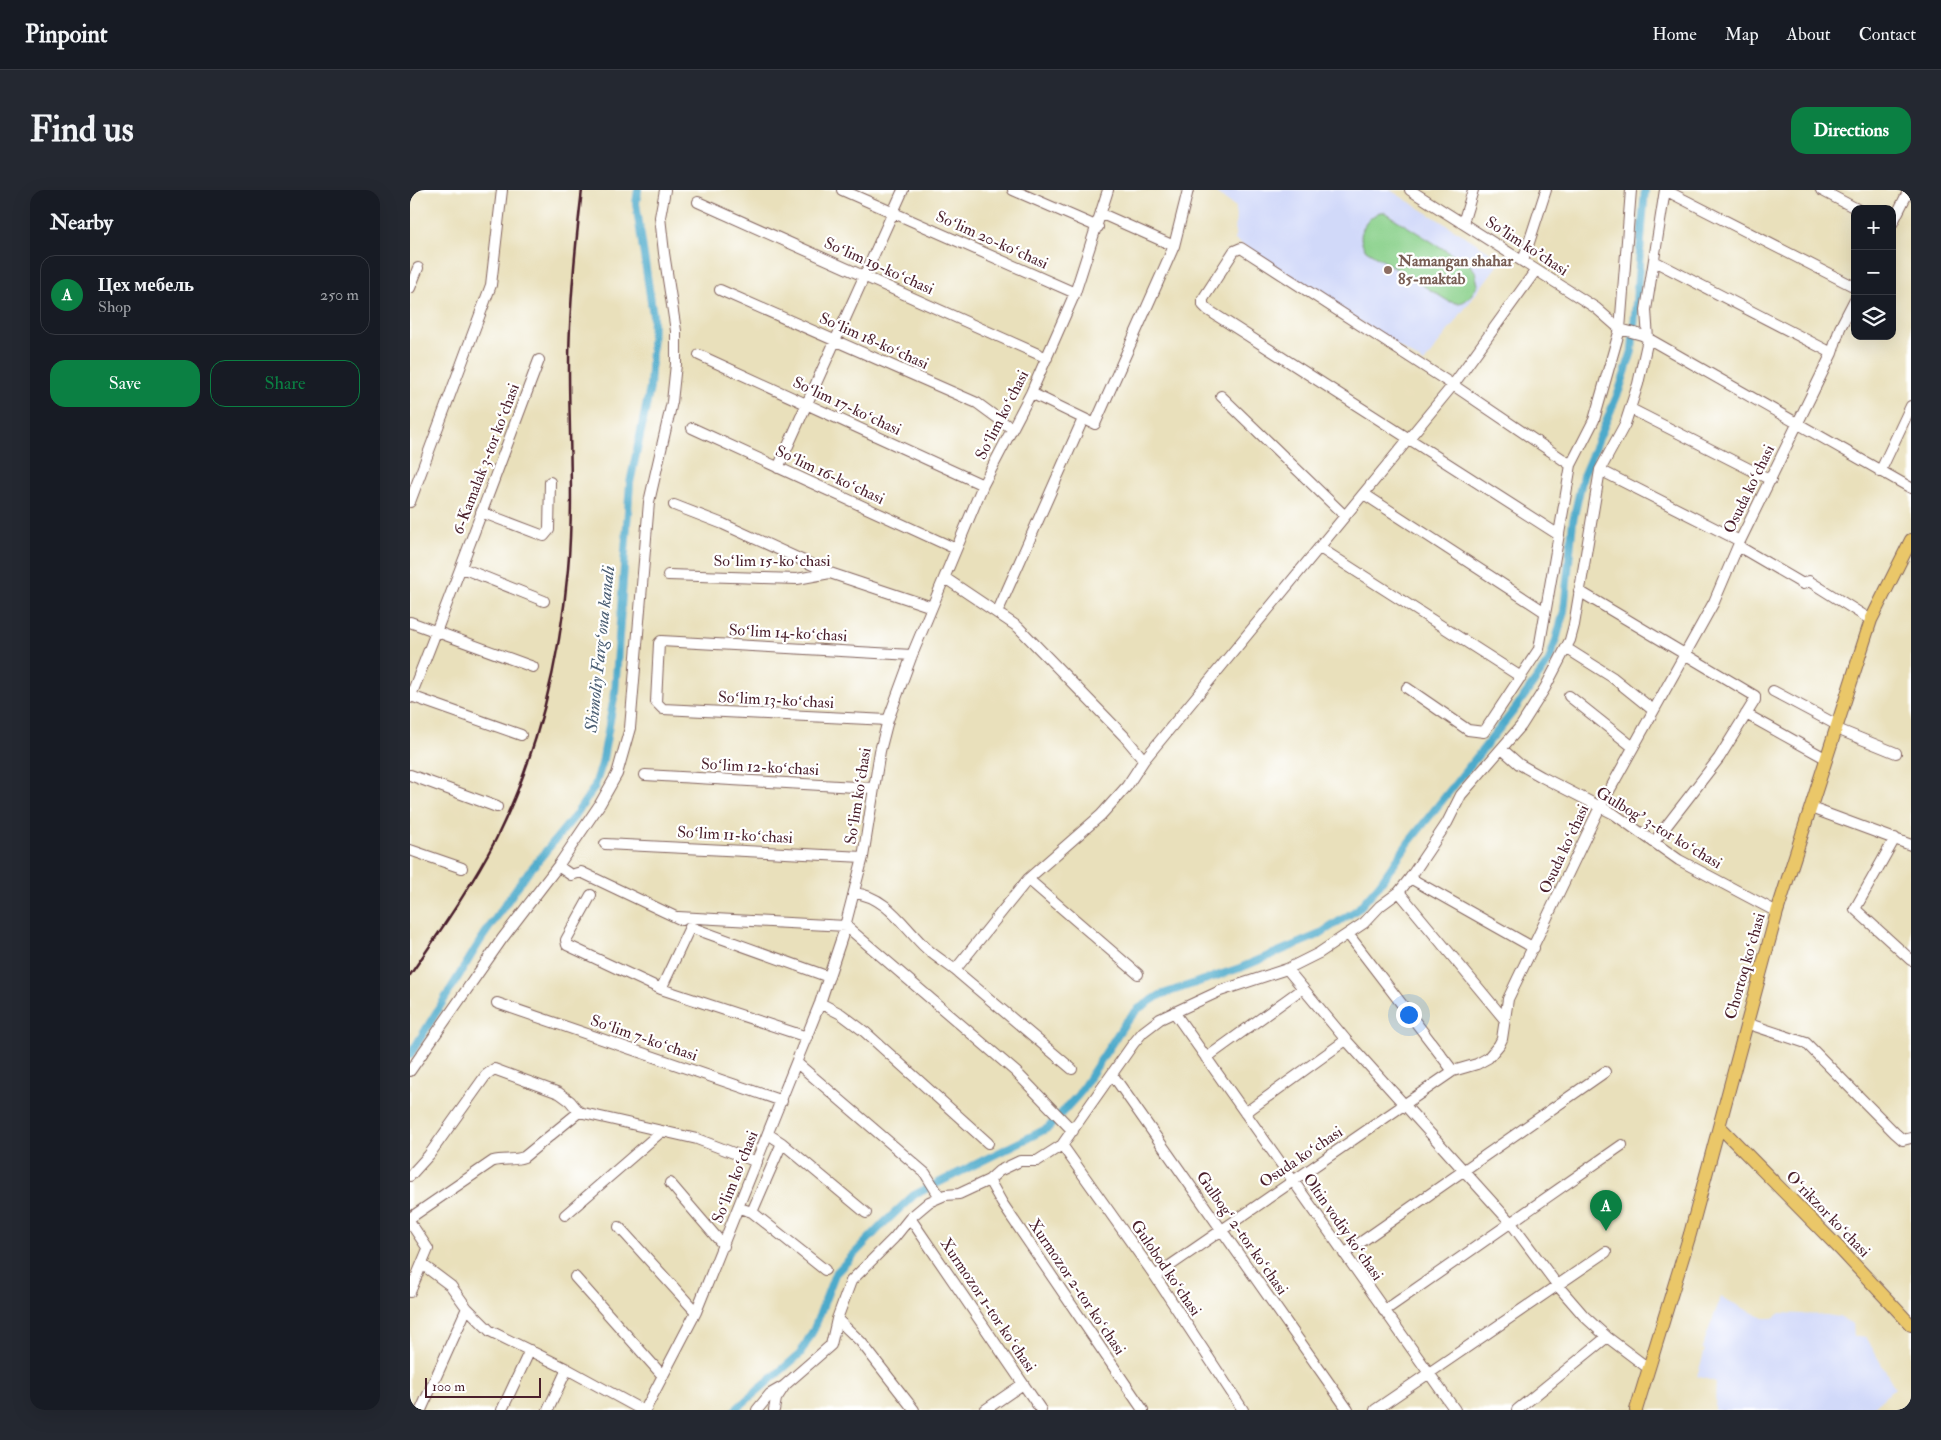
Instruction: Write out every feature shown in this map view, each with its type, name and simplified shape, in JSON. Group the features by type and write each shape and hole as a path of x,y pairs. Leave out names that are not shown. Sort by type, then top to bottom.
{"main road":[{"name":"Chortoq koʻchasi","path":"1636,1410 1690,1234 1720,1127 1746,1023 1778,912 1871,620 1911,541"},
{"name":"Oʻrikzor koʻchasi","path":"1720,1127 1840,1248 1911,1325"}],"street":[{"path":"410,502 491,285 502,190"},
{"path":"410,1071 502,938 558,866 609,790 617,774 630,728 649,502 672,402 676,364 676,332 660,217 665,190"},
{"name":"Soʻlim 20-koʻchasi","path":"842,190 1075,293"},
{"path":"778,468 903,190"},
{"path":"1013,190 1098,227"},
{"name":"Soʻlim koʻchasi","path":"643,1410 696,1312 820,1004 846,926 863,857 873,788 888,720 912,655 983,485 1011,428 1031,393 1075,293 1098,227 1108,190"},
{"path":"1031,393 1082,419 1096,423 1174,246 1188,190"},
{"name":"So'lim ko'chasi","path":"1410,190 1596,308 1622,330"},
{"path":"1462,223 1473,190"},
{"path":"1523,261 1546,190"},
{"path":"1407,688 1468,730 1480,733 1488,728 1538,649 1570,465 1594,420 1622,330 1631,190"},
{"path":"757,1410 770,1394 785,1385 829,1349 834,1339 837,1319 851,1281 894,1238 910,1218 939,1196 959,1194 1020,1161 1037,1161 1062,1145 1144,1032 1174,1012 1220,991 1287,969 1319,953 1348,934 1399,892 1410,878 1447,823 1461,795 1521,726 1546,688 1566,648 1574,626 1600,470 1631,409 1645,337 1646,310 1665,190 1851,285"},
{"path":"1821,190 1851,206"},
{"path":"1896,216 1909,190"},
{"name":"Soʻlim 19-koʻchasi","path":"698,202 1047,358"},
{"path":"1102,214 1174,246"},
{"path":"1559,535 1203,305 1204,295 1234,251 1241,248 1453,385 1570,465"},
{"path":"1654,261 1832,353"},
{"path":"410,288 418,268"},
{"path":"955,970 1028,879 1102,815 1127,786 1144,760 1453,385 1536,270"},
{"name":"Soʻlim 18-koʻchasi","path":"720,290 977,403 1011,428"},
{"name":"Osuda koʻchasi","path":"1155,1276 1453,1071 1477,1064 1494,1052 1502,1039 1508,1000 1600,808 1714,602 1739,543 1832,353 1840,328 1851,307"},
{"path":"1622,330 1645,337 1911,488"},
{"name":"Soʻlim 17-koʻchasi","path":"699,355 983,485"},
{"name":"6-Kamalak 3-tor koʻchasi","path":"410,697 462,568 481,512 539,360"},
{"path":"1220,396 1345,516"},
{"path":"1880,472 1911,406"},
{"path":"1631,409 1771,480"},
{"path":"997,613 1082,419"},
{"name":"Soʻlim 16-koʻchasi","path":"692,428 956,549"},
{"path":"1600,470 1739,543 1803,584 1809,581 1871,620"},
{"path":"481,512 544,536 549,530 550,482"},
{"path":"1364,494 1545,612"},
{"path":"674,504 723,524 830,573"},
{"path":"1320,548 1521,677"},
{"path":"462,568 544,601"},
{"name":"Soʻlim 15-koʻchasi","path":"668,575 797,579 830,573 932,607"},
{"path":"945,578 1018,627 1124,736 1144,760"},
{"path":"1579,591 1754,695 1755,700 1713,765 1654,842"},
{"path":"410,622 533,667"},
{"name":"Soʻlim 14-koʻchasi","path":"663,709 656,702 659,643 661,641 912,655"},
{"path":"1566,648 1612,677 1653,710"},
{"path":"1773,691 1837,727 1896,753"},
{"path":"1569,696 1633,747"},
{"path":"410,697 521,736"},
{"name":"Soʻlim 13-koʻchasi","path":"663,709 888,720"},
{"path":"1746,714 1827,760"},
{"name":"Gulbog' 3-tor koʻchasi","path":"1502,749 1519,764 1614,814 1679,860 1778,912"},
{"path":"410,775 497,807"},
{"name":"Soʻlim 12-koʻchasi","path":"645,775 873,788"},
{"path":"1811,808 1911,845"},
{"path":"1895,838 1855,909 1911,960"},
{"name":"Soʻlim 11-koʻchasi","path":"605,844 863,857"},
{"path":"410,850 462,868"},
{"path":"558,866 571,875 582,872 678,917 690,927 829,977"},
{"path":"1410,878 1534,948"},
{"path":"1028,879 1138,974"},
{"path":"1399,892 1505,1020"},
{"path":"854,893 867,894 896,914 927,949 955,970 1072,1070"},
{"path":"591,895 566,940 567,945 661,989 807,1036"},
{"path":"678,917 846,926 1016,1072 1072,1129"},
{"path":"661,989 690,927"},
{"path":"1348,934 1453,1071"},
{"path":"1287,969 1346,1040 1511,1223 1558,1286 1606,1337 1648,1368"},
{"path":"1206,1058 1303,988"},
{"name":"Soʻlim 7-koʻchasi","path":"497,1003 782,1101"},
{"path":"820,1004 841,1014 865,1032 988,1143"},
{"name":"Oltin vodiy koʻchasi","path":"1174,1012 1455,1410"},
{"path":"1746,1023 1806,1043 1895,1133 1903,1140 1911,1138"},
{"path":"1245,1113 1346,1040"},
{"path":"796,1063 925,1173 939,1196"},
{"path":"410,1176 429,1155 486,1075 494,1069 559,1093 570,1101 579,1112 697,1139 757,1162"},
{"path":"1344,1254 1605,1072"},
{"name":"Gulbogʻ 2-tor koʻchasi","path":"1112,1074 1348,1410"},
{"path":"410,1292 428,1249 410,1220 493,1161 505,1158 518,1160 524,1157 579,1112"},
{"path":"565,1215 662,1131"},
{"path":"768,1134 782,1143 866,1213"},
{"path":"752,1212 782,1143"},
{"name":"Gulobod koʻchasi","path":"1062,1145 1155,1276 1243,1410"},
{"path":"1384,1311 1622,1145"},
{"name":"Xurmozor 2-tor koʻchasi","path":"988,1180 1143,1410"},
{"path":"670,1183 724,1246"},
{"path":"739,1208 752,1212 825,1270"},
{"name":"Xurmozor 1-tor koʻchasi","path":"910,1218 1041,1410"},
{"path":"619,1228 696,1312"},
{"path":"1375,1410 1606,1252"},
{"path":"422,1265 451,1286 467,1308 490,1331 567,1368 643,1410"},
{"path":"575,1277 663,1376"},
{"path":"421,1410 467,1308"},
{"path":"837,1319 861,1342 914,1410"},
{"path":"1517,1410 1606,1337"},
{"path":"502,1410 530,1350"},
{"path":"548,1410 567,1368"},
{"path":"985,1410 1023,1384"},
{"path":"774,1410 776,1399 785,1385"}],"shaded area":[{"name":"Namangan shahar 85-maktab","path":"1212,190 1390,190 1502,259 1424,363 1235,240 1236,207"},
{"path":"1721,1297 1763,1318 1773,1318 1780,1313 1827,1315 1839,1317 1853,1324 1854,1337 1866,1337 1895,1388 1870,1410 1715,1410 1716,1382 1697,1376 1705,1350 1702,1348"}],"green space":[{"path":"1380,212 1384,212 1471,266 1475,271 1478,285 1469,297 1459,303 1448,301 1366,250 1361,239 1361,233 1370,218"}],"waterway":[{"name":"Shimoliy Fargʻona kanali","path":"410,1055 482,938 522,880 574,817 594,788 602,764 615,692 630,483 650,388 653,315 636,203 638,190"},
{"path":"735,1410 800,1354 814,1329 835,1274 883,1224 914,1195 1048,1128 1078,1095 1125,1023 1138,1009 1160,995 1240,968 1318,935 1358,909 1379,885 1409,842 1515,709 1549,661 1556,640 1564,611 1573,521 1583,476 1619,391 1632,351 1645,190"}],"railway":[{"path":"410,975 466,892 496,839 511,807 535,741 553,673 564,604 570,544 569,345 573,278 582,190"}],"place":[{"name":"Namangan shahar 85-maktab","path":"1388,270"},
{"name":"Цех мебель","path":"1606,1231"}]}
